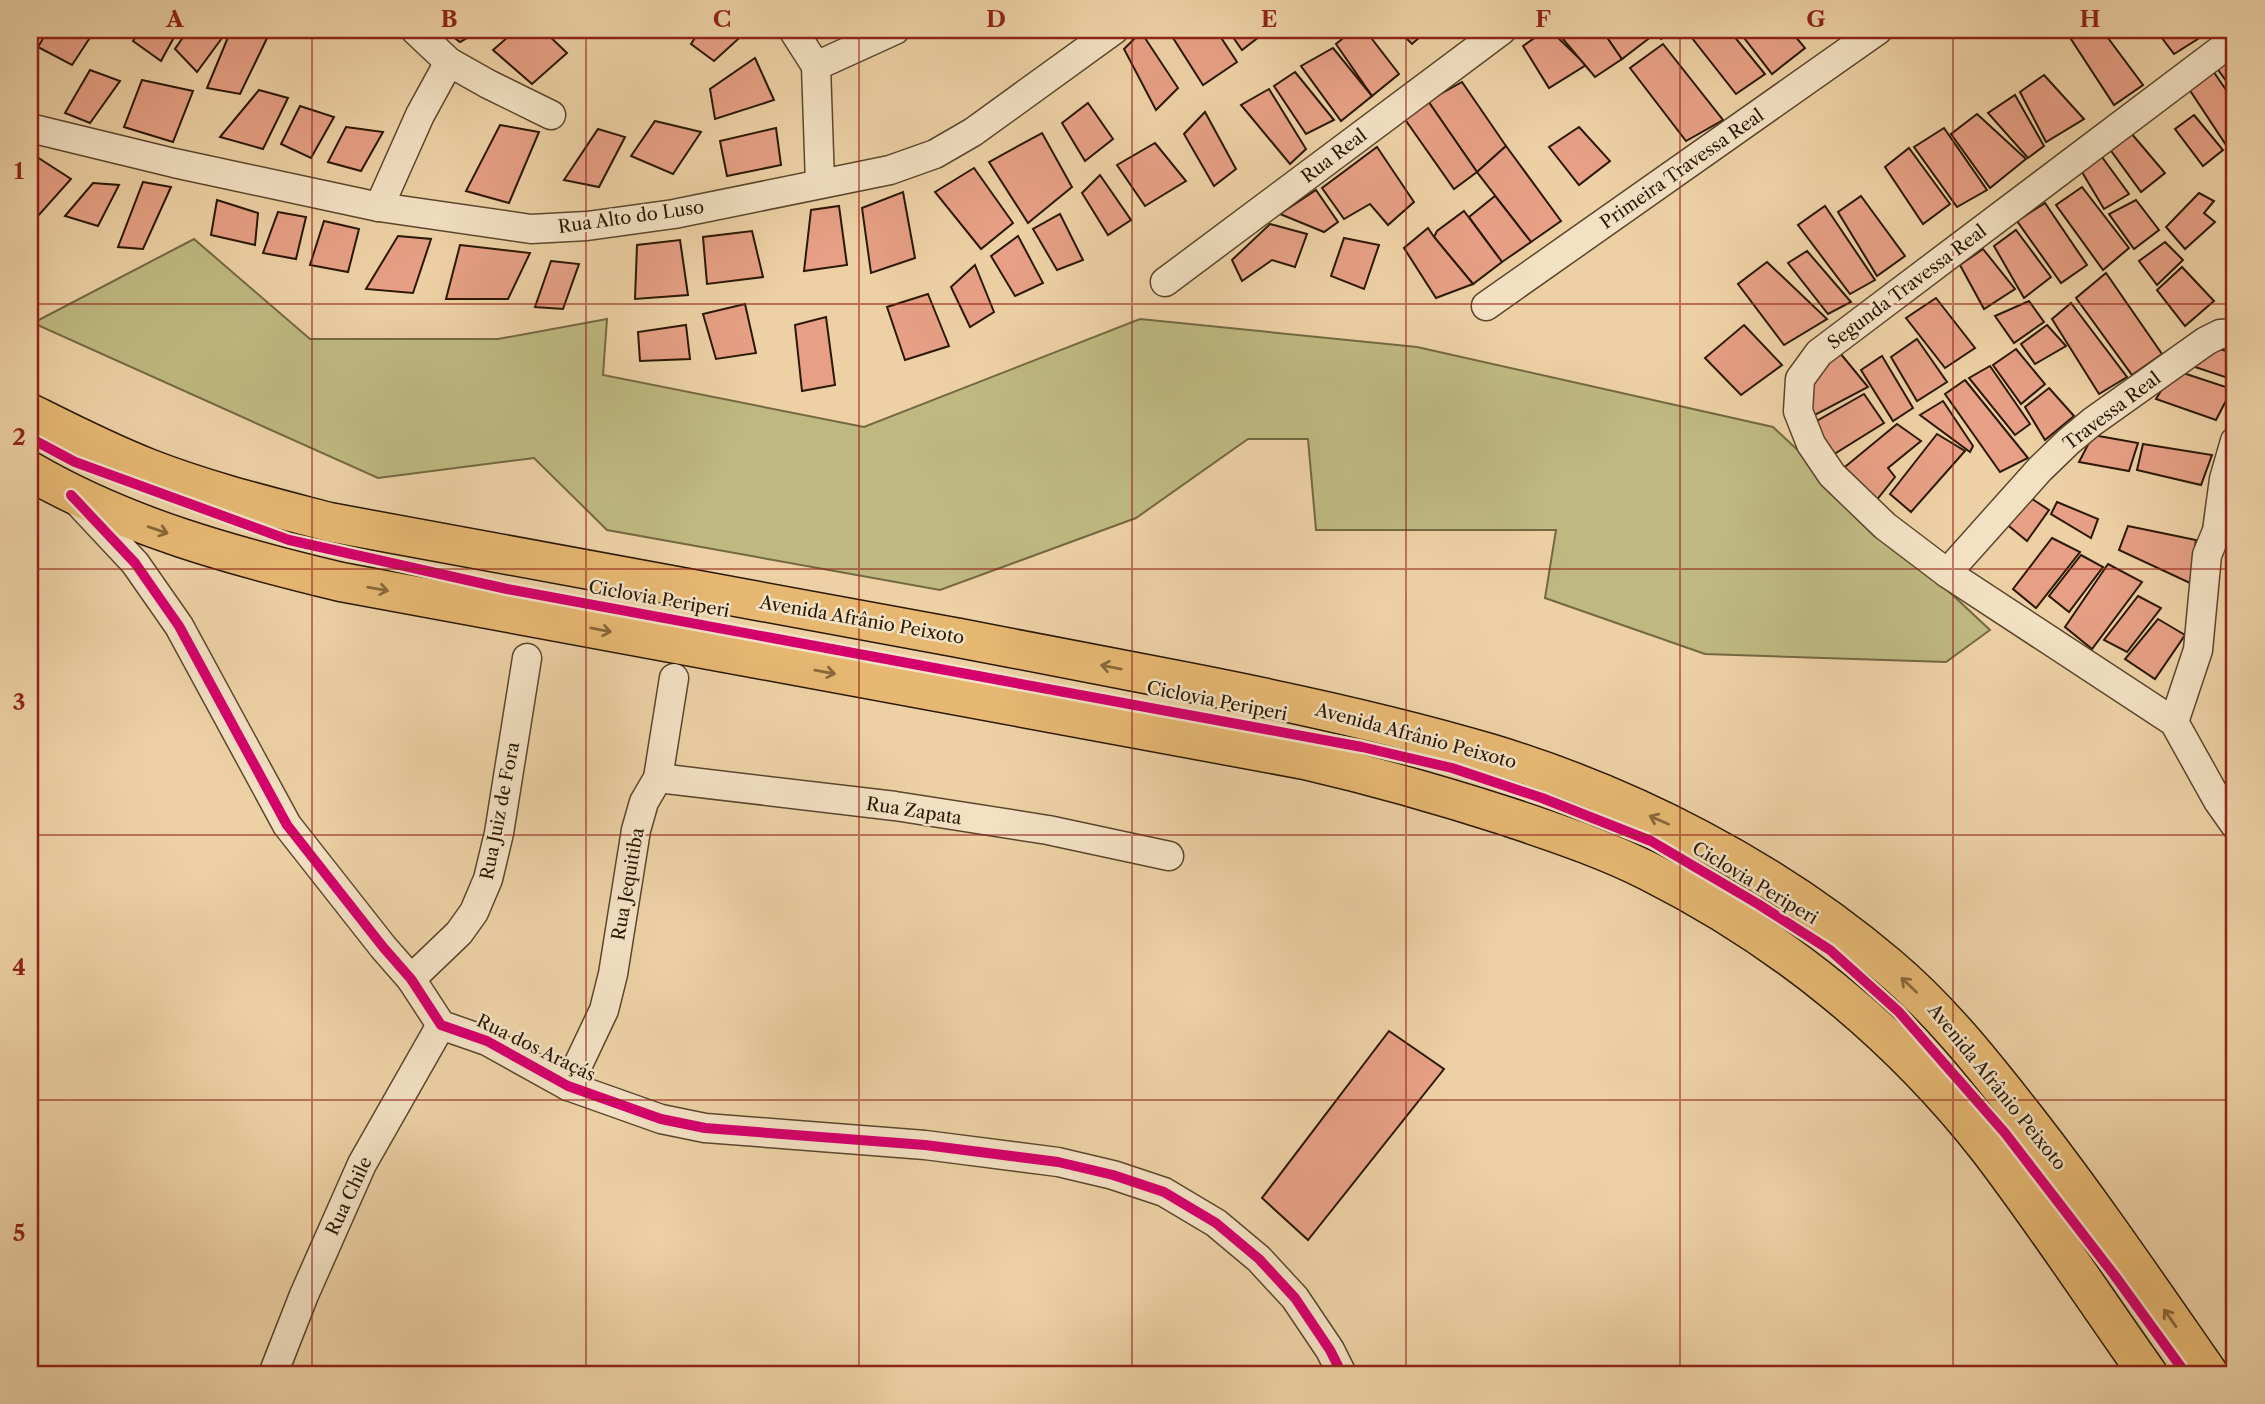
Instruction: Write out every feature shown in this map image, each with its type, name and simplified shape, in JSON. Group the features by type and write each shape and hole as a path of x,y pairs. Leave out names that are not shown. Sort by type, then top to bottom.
{"main road":[{"name":"Avenida Afrânio Peixoto","path":"30,413 147,468 223,494 330,522 1001,646 1314,707 1493,754 1592,790 1674,827 1761,875 1838,926 1890,967 1933,1007 1988,1070 2078,1188 2209,1374"},
{"path":"30,471 71,495 145,526 212,549 341,582 1305,760 1381,777 1561,834 1648,870 1724,911 1798,961 1874,1024 1932,1084 1987,1147 2148,1374"}],"street":[{"path":"415,30 449,62 551,115"},
{"path":"793,30 816,66 820,183"},
{"path":"816,66 895,30"},
{"name":"Rua Alto do Luso","path":"30,128 174,163 379,207 531,229 587,226 674,214 890,170 935,154 972,132 1114,30"},
{"name":"Rua Real","path":"1165,282 1502,30"},
{"name":"Primeira Travessa Real","path":"1486,306 1878,30"},
{"name":"Segunda Travessa Real","path":"2235,39 1819,353 1800,379 1798,411 1811,444 1832,475 1885,526 1947,573 2174,722 2218,802 2235,825"},
{"path":"379,207 420,115 449,62"},
{"name":"Travessa Real","path":"1947,573 2040,469 2092,422 2206,341 2220,334 2235,333"},
{"path":"2174,722 2197,650 2207,555 2217,531 2224,480 2235,441"},
{"path":"71,495 135,563 179,626 287,825 411,979 441,1026"},
{"name":"Rua Juiz de Fora","path":"411,979 459,933 474,912 488,879 499,833 527,658"},
{"name":"Rua Jequitiba","path":"568,1086 604,1010 613,974 636,830 644,802 658,778 674,678"},
{"name":"Rua Zapata","path":"658,778 895,806 1048,830 1169,856"},
{"name":"Rua dos Araçás","path":"441,1026 487,1041 568,1086 661,1119 705,1128 925,1146 1058,1161 1164,1192 1216,1223 1259,1258 1295,1298 1330,1350 1342,1374"},
{"name":"Rua Chile","path":"273,1374 304,1295 362,1164 441,1026"}],"shaded area":[{"path":"194,239 310,339 498,339 607,319 603,375 864,427 1140,319 1417,347 1773,427 1990,630 1946,662 1705,654 1545,598 1556,530 1316,530 1308,439 1248,439 1136,518 940,590 607,530 534,458 378,478 33,323"}],"building":[{"path":"48,30 95,30 72,65 38,47"},
{"path":"141,30 178,30 161,61 133,41"},
{"path":"188,30 205,30 222,38 197,72 175,49"},
{"path":"231,30 271,30 240,94 207,88"},
{"path":"444,30 481,30 460,42"},
{"path":"516,30 543,30 567,53 532,84 493,50"},
{"path":"700,30 748,30 714,61 691,44"},
{"path":"1168,30 1216,30 1237,62 1203,85"},
{"path":"1228,30 1268,30 1242,50"},
{"path":"1353,30 1365,30 1399,74 1372,96 1336,44"},
{"path":"1398,30 1428,30 1412,44"},
{"path":"1550,30 1586,65 1549,88 1523,46"},
{"path":"1602,30 1622,59 1595,77 1557,32"},
{"path":"1602,30 1653,30 1656,33 1622,59"},
{"path":"1653,30 1674,30 1661,39"},
{"path":"1704,30 1729,30 1765,74 1736,94 1692,38"},
{"path":"1738,30 1790,30 1805,48 1772,74"},
{"path":"2065,30 2102,30 2143,85 2114,105"},
{"path":"2156,30 2195,30 2201,37 2174,54"},
{"path":"1141,32 1178,88 1156,110 1124,49"},
{"path":"1663,44 1723,120 1686,141 1630,68"},
{"path":"1333,48 1372,96 1341,121 1301,66"},
{"path":"2235,53 2235,93 2216,67"},
{"path":"755,58 774,100 715,119 710,89"},
{"path":"30,59 38,62 30,80"},
{"path":"2211,68 2235,103 2235,147 2230,151 2187,86"},
{"path":"90,70 120,81 90,123 65,113"},
{"path":"1295,72 1334,120 1306,134 1274,86"},
{"path":"2044,75 2084,119 2046,142 2020,92"},
{"path":"142,80 193,91 173,142 124,127"},
{"path":"1462,82 1506,146 1477,172 1428,101"},
{"path":"1269,89 1306,149 1290,164 1241,105"},
{"path":"259,90 288,98 263,149 220,137"},
{"path":"2015,95 2044,146 2028,158 1988,113"},
{"path":"1428,101 1477,172 1454,189 1404,118"},
{"path":"1088,103 1113,139 1085,161 1062,123"},
{"path":"300,106 334,117 311,158 281,144"},
{"path":"1205,112 1236,169 1214,186 1184,134"},
{"path":"1977,114 2026,159 1990,188 1951,134"},
{"path":"2194,115 2223,150 2203,166 2175,129"},
{"path":"655,121 701,132 673,174 631,156"},
{"path":"500,125 539,132 509,203 466,191"},
{"path":"346,127 383,132 361,171 328,162"},
{"path":"1579,127 1610,161 1579,185 1549,147"},
{"path":"776,128 781,165 727,176 720,141"},
{"path":"1944,128 1987,190 1957,207 1914,147"},
{"path":"598,129 625,137 599,187 564,180"},
{"path":"1042,133 1072,187 1028,223 989,162"},
{"path":"2131,133 2165,173 2141,192 2109,148"},
{"path":"1155,143 1186,181 1145,206 1117,165"},
{"path":"1506,146 1561,221 1531,242 1477,172"},
{"path":"1377,147 1414,202 1388,225 1370,204 1344,219 1322,188"},
{"path":"1909,148 1950,204 1923,224 1885,167"},
{"path":"2099,153 2129,194 2104,209 2079,167"},
{"path":"37,157 71,179 30,225 30,167"},
{"path":"974,168 1013,223 981,249 935,192"},
{"path":"1100,175 1131,220 1108,235 1082,193"},
{"path":"143,182 171,187 143,249 118,247"},
{"path":"93,183 119,185 98,226 65,216"},
{"path":"2082,187 2129,248 2103,270 2056,205"},
{"path":"1316,190 1338,222 1324,232 1280,214"},
{"path":"903,192 915,258 871,273 862,208"},
{"path":"2199,193 2214,201 2204,213 2215,222 2185,249 2166,227"},
{"path":"1495,196 1531,242 1502,262 1469,217"},
{"path":"1861,196 1905,256 1877,276 1838,212"},
{"path":"217,200 258,213 255,245 211,235"},
{"path":"2136,200 2159,230 2134,249 2109,214"},
{"path":"2045,203 2087,265 2061,283 2017,221"},
{"path":"839,206 847,265 804,271 811,210"},
{"path":"1825,206 1875,280 1850,294 1798,225"},
{"path":"1464,211 1502,262 1473,284 1434,237 1437,231"},
{"path":"278,212 306,217 296,259 263,253"},
{"path":"1060,214 1083,260 1057,270 1033,229"},
{"path":"324,221 359,229 348,272 310,265"},
{"path":"1270,224 1307,234 1295,267 1272,260 1242,281 1232,260"},
{"path":"1428,228 1473,284 1436,298 1404,248"},
{"path":"2016,230 2051,277 2024,298 1994,246"},
{"path":"752,231 763,277 707,284 703,237"},
{"path":"398,236 431,239 413,293 366,289"},
{"path":"1018,236 1043,283 1015,296 991,256"},
{"path":"1344,238 1379,245 1364,289 1331,276"},
{"path":"680,240 688,295 635,299 637,245"},
{"path":"2165,242 2183,260 2157,285 2139,261"},
{"path":"460,245 530,253 508,299 446,299"},
{"path":"1983,249 2015,289 1984,309 1960,265"},
{"path":"1807,251 1851,302 1828,314 1788,263"},
{"path":"551,261 579,264 563,309 535,307"},
{"path":"1767,262 1827,319 1784,345 1738,284"},
{"path":"975,265 994,312 970,327 951,287"},
{"path":"2182,267 2214,301 2185,326 2157,290"},
{"path":"2106,273 2162,354 2132,375 2076,298"},
{"path":"2235,274 2235,293 2230,292"},
{"path":"928,294 949,346 905,360 887,307"},
{"path":"1936,298 1975,348 1945,368 1906,318"},
{"path":"2029,301 2044,322 2014,343 1995,316"},
{"path":"2071,303 2127,377 2099,394 2052,319"},
{"path":"745,304 756,353 716,359 703,314"},
{"path":"826,317 835,385 802,391 795,325"},
{"path":"686,325 690,359 640,361 638,332"},
{"path":"1744,325 1782,365 1741,395 1705,358"},
{"path":"2047,325 2066,346 2035,364 2021,344"},
{"path":"1917,339 1947,382 1917,401 1891,357"},
{"path":"2211,347 2235,353 2234,380 2195,367"},
{"path":"2016,349 2045,384 2021,404 1993,365"},
{"path":"1840,353 1868,387 1811,417 1808,383"},
{"path":"1882,356 1913,408 1893,421 1861,370"},
{"path":"1990,366 2030,424 2015,435 1969,378"},
{"path":"2174,370 2232,389 2216,420 2156,399"},
{"path":"1965,380 2028,458 2000,472 1945,394"},
{"path":"2049,388 2074,416 2045,440 2025,407"},
{"path":"1864,394 1884,423 1831,456 1815,422"},
{"path":"1943,401 1973,446 1970,452 1920,415"},
{"path":"1897,424 1921,441 1888,468 1895,477 1875,502 1840,471"},
{"path":"1937,434 1965,451 1911,512 1890,494"},
{"path":"2093,435 2138,443 2129,471 2079,462"},
{"path":"2143,444 2212,455 2201,485 2137,470"},
{"path":"2026,495 2049,510 2027,541 2004,522"},
{"path":"2057,502 2098,519 2091,538 2051,514"},
{"path":"2128,526 2196,540 2190,583 2119,550"},
{"path":"2052,538 2080,552 2036,608 2013,589"},
{"path":"2081,555 2103,567 2069,612 2049,596"},
{"path":"2108,564 2142,582 2092,649 2065,627"},
{"path":"2138,596 2161,608 2127,652 2104,640"},
{"path":"2158,619 2185,635 2155,679 2125,659"},
{"path":"1389,1031 1444,1069 1308,1240 1262,1198"}],"cycle path":[{"name":"Ciclovia Periperi","path":"30,438 75,462 289,540 507,589 1362,747 1452,768 1542,798 1651,841 1830,950 1899,1012 2005,1133 2186,1374"},
{"path":"71,495 135,563 179,626 287,825 411,979 441,1025 487,1041 568,1086 661,1119 705,1128 925,1145 1058,1162 1113,1175 1164,1192 1216,1223 1259,1259 1295,1298 1330,1350 1342,1374"}]}
